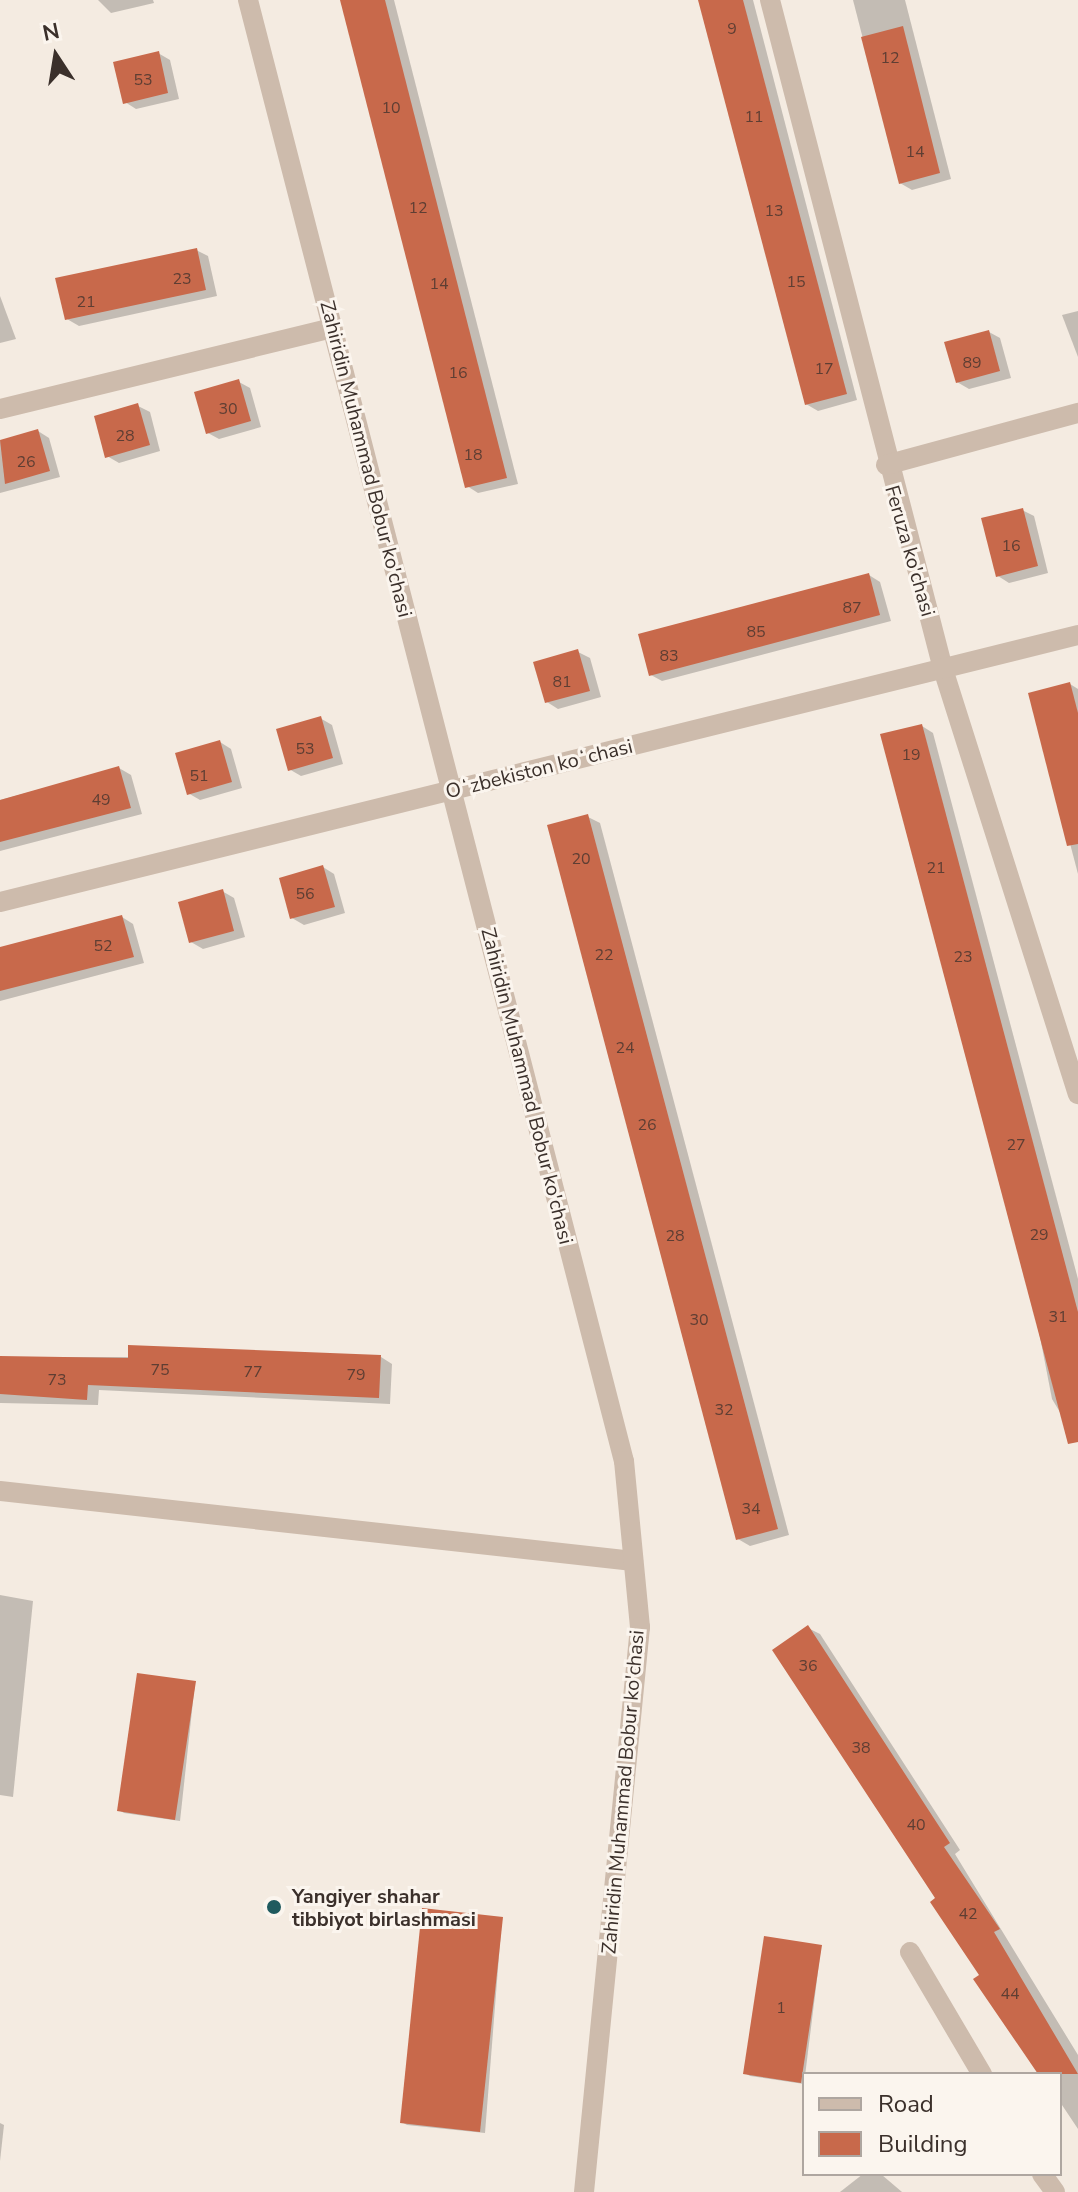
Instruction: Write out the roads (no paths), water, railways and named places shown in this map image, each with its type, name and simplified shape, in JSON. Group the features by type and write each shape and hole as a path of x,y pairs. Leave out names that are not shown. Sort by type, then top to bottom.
{"street":[{"name":"Zahiridin Muhammad Bobur ko'chasi","path":"248,0 624,1461 640,1627 584,2192"},
{"name":"Feruza ko'chasi","path":"770,0 886,465 943,669 1078,1094"},
{"path":"0,409 332,328"},
{"path":"886,465 1078,413"},
{"name":"Oʻzbekiston koʻchasi","path":"0,902 1078,635"},
{"path":"0,1491 633,1561"},
{"path":"910,1952 981,2072"}],"place":[{"name":"Yangiyer shahar tibbiyot birlashmasi","path":"274,1907"}]}
